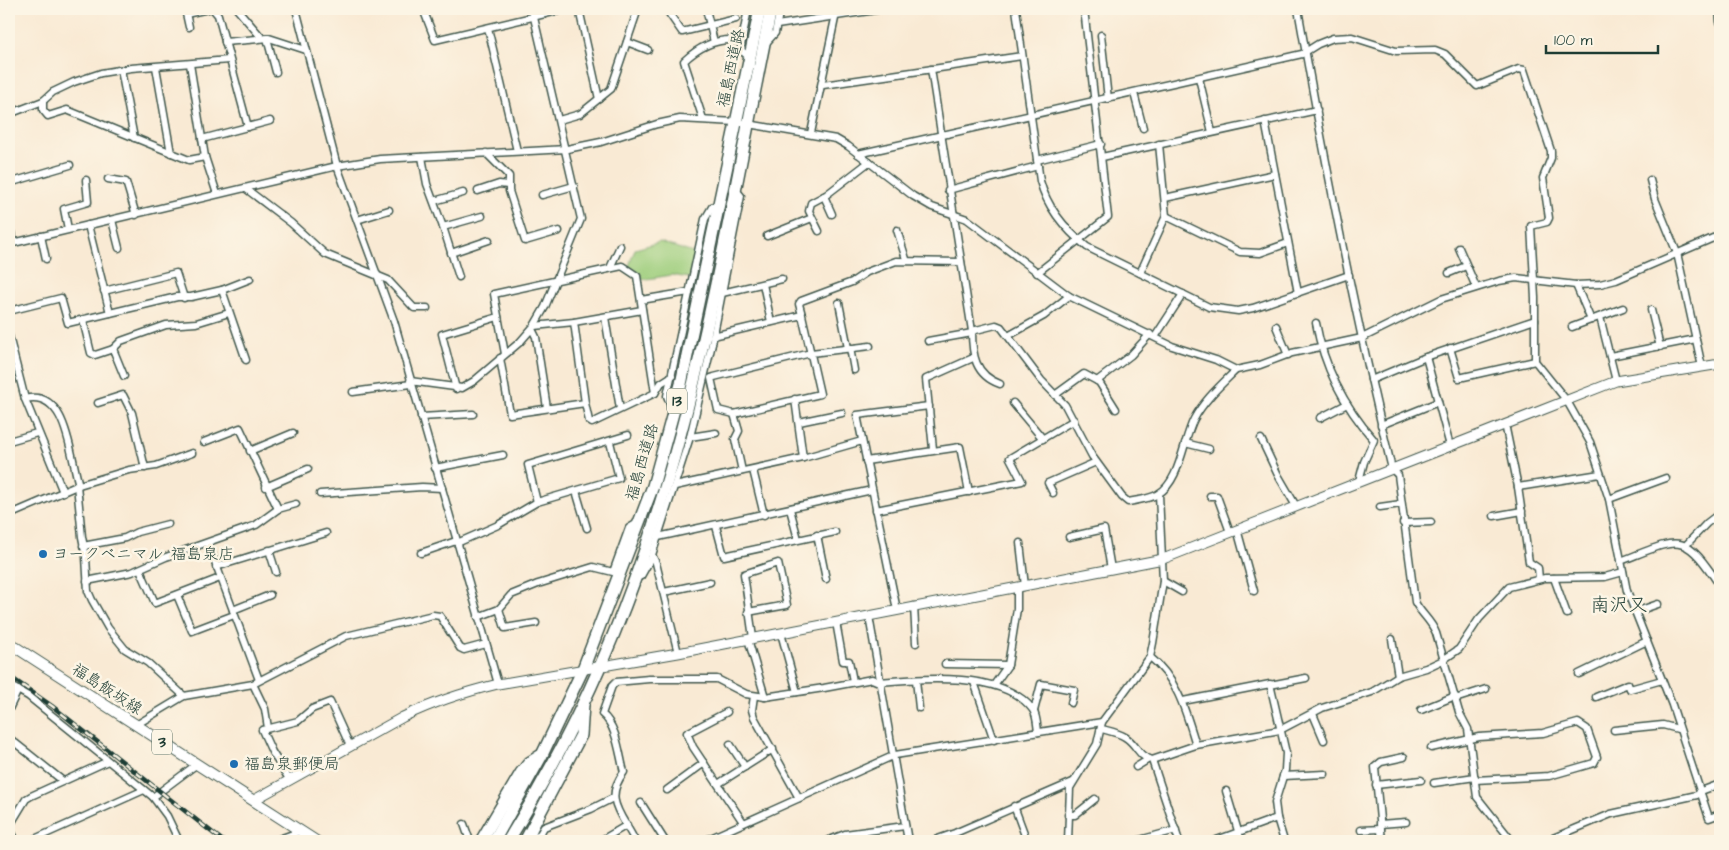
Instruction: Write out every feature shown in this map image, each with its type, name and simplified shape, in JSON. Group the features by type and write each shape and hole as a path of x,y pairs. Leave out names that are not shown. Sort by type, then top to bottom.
{"highway":[{"name":"福島西道路","path":"506,836 583,669 642,521 674,412 760,9"},
{"name":"福島西道路","path":"494,841 506,836 548,772 599,667 636,578 680,438 736,188 771,9"},
{"path":"525,841 581,735 584,700"},
{"path":"481,841 528,763 542,755"}],"main road":[{"name":"福島飯坂線","path":"9,644 316,841"}],"street":[{"path":"189,27 186,11 208,9"},
{"path":"213,9 218,16 248,127"},
{"path":"238,9 265,38 276,72"},
{"path":"296,9 337,166 379,278 498,684"},
{"path":"423,9 435,40 566,9"},
{"path":"353,392 411,382 456,389 462,388 474,381 533,328 545,307 555,278 581,219 532,9"},
{"path":"579,9 599,99"},
{"path":"559,120 580,114 611,89 638,9"},
{"path":"666,9 682,32 736,19"},
{"path":"706,9 714,42"},
{"path":"748,9 742,51 750,58"},
{"path":"764,45 772,38 780,9"},
{"path":"776,24 837,12 882,9"},
{"path":"1016,9 1040,181 1048,202 1087,247 1209,307 1238,311 1253,308 1349,275"},
{"path":"1037,273 1108,217 1084,9"},
{"path":"1298,9 1371,380 1392,469 1398,475 1415,602 1419,610 1431,621 1455,698 1470,738 1478,800 1512,841"},
{"path":"1719,9 1720,22"},
{"path":"811,133 823,85 837,12"},
{"path":"488,28 517,151"},
{"path":"1102,35 1108,99"},
{"path":"858,154 940,134 1108,99 1306,52 1318,44 1333,38 1352,37 1396,51 1435,50 1444,54 1477,86 1520,69 1524,70 1551,158 1543,178 1549,218 1547,222 1531,226 1535,361 1567,401 1590,442 1609,499 1623,572 1635,612 1662,680 1709,818 1720,814"},
{"path":"225,42 265,38 306,50"},
{"path":"703,119 684,61 694,52 714,42 730,39 742,41"},
{"path":"627,42 648,50"},
{"path":"823,85 1022,56"},
{"path":"9,114 43,101 53,92 74,82 121,70 229,60"},
{"path":"190,64 204,157 217,194"},
{"path":"156,67 171,154"},
{"path":"931,69 948,190 972,332 973,358 982,374 990,381 1000,384"},
{"path":"121,70 134,138"},
{"path":"1199,78 1212,132"},
{"path":"1134,93 1142,128"},
{"path":"43,101 43,110 48,116 67,110 171,154 189,160 204,157"},
{"path":"1102,157 1317,110"},
{"path":"9,223 11,243 337,166 380,159 566,149 616,138 668,121 703,119 736,122 811,133 836,139 914,196 952,215 967,219 1069,296 1172,346 1216,360 1236,370"},
{"path":"202,139 270,121"},
{"path":"1265,121 1298,293"},
{"path":"948,190 1101,144"},
{"path":"1140,272 1166,216 1159,144"},
{"path":"486,153 510,176 508,191 525,241 560,231"},
{"path":"422,158 423,171 444,227 459,277"},
{"path":"819,232 809,212 812,203 869,162"},
{"path":"9,183 70,165"},
{"path":"1165,198 1275,174"},
{"path":"108,179 126,182 136,215"},
{"path":"68,230 64,209 88,202 86,180"},
{"path":"1650,180 1655,199 1678,253 1702,367"},
{"path":"478,191 499,184 508,185"},
{"path":"542,195 574,186"},
{"path":"245,188 291,223 325,254 379,278 388,280 414,308 427,308"},
{"path":"636,578 641,576 652,556 708,378 713,336 741,196 736,188"},
{"path":"434,201 463,194"},
{"path":"824,196 832,214"},
{"path":"674,412 667,396 689,292 705,220 712,207 719,204"},
{"path":"357,220 389,210"},
{"path":"444,227 482,216"},
{"path":"1166,216 1240,252 1260,253 1288,243"},
{"path":"767,236 812,218"},
{"path":"112,220 119,248"},
{"path":"88,225 110,313"},
{"path":"897,230 906,259"},
{"path":"928,341 996,325 1001,327 1036,375 1065,405 1096,462 1122,498 1128,502 1159,494 1175,472 1198,412 1236,370 1260,365 1320,346 1362,338 1441,300 1476,287 1507,279 1576,285 1600,284 1616,280 1720,235"},
{"path":"40,236 46,259"},
{"path":"451,254 489,240"},
{"path":"610,268 620,246"},
{"path":"1459,248 1476,287"},
{"path":"708,378 718,410 734,414 820,394 802,315 801,301 852,282 885,265 906,259 961,262"},
{"path":"586,403 510,414 494,294 555,278 622,266 637,276 655,393"},
{"path":"1449,272 1466,266"},
{"path":"104,291 176,273 184,298"},
{"path":"9,311 61,298 68,323 177,297 184,298 222,290 250,278"},
{"path":"722,293 782,279"},
{"path":"763,284 772,322"},
{"path":"1576,285 1591,320"},
{"path":"222,290 246,360"},
{"path":"641,300 689,292"},
{"path":"1097,381 1131,355 1152,335 1183,294"},
{"path":"1008,336 1044,316 1069,296"},
{"path":"839,303 854,370"},
{"path":"1572,327 1623,308"},
{"path":"533,328 642,310"},
{"path":"1651,310 1660,346"},
{"path":"83,320 91,353 95,355 113,349 121,340 166,325 196,323 229,313"},
{"path":"713,336 802,315"},
{"path":"456,389 442,334 498,317"},
{"path":"605,317 620,409"},
{"path":"1600,317 1616,381"},
{"path":"1371,380 1450,348 1534,320"},
{"path":"574,322 589,421 592,423 655,393 661,383 672,376"},
{"path":"1316,323 1320,346 1330,373 1347,404 1374,440 1364,462 1359,481"},
{"path":"1276,326 1288,355"},
{"path":"533,328 547,408"},
{"path":"9,336 25,399 63,492"},
{"path":"1610,356 1696,339"},
{"path":"708,378 812,353 870,346"},
{"path":"1450,348 1459,378 1535,361"},
{"path":"113,349 124,376"},
{"path":"1426,357 1450,446"},
{"path":"933,450 926,379 973,358"},
{"path":"254,800 350,746 424,707 449,697 498,684 678,653 1163,559 1616,381 1720,364"},
{"path":"1055,395 1084,374 1097,381 1116,410"},
{"path":"98,403 123,395 132,413 145,468"},
{"path":"25,399 39,398 54,407 65,426 78,485 87,581 92,600 117,640 125,649 148,663 171,682 184,696"},
{"path":"795,399 803,458"},
{"path":"1382,425 1438,402"},
{"path":"1013,403 1043,439"},
{"path":"1320,418 1347,404"},
{"path":"897,610 856,415 929,406"},
{"path":"799,422 842,413"},
{"path":"421,417 473,414"},
{"path":"734,414 739,431 735,439 742,471"},
{"path":"876,510 1022,482 1010,458 1074,420"},
{"path":"1505,424 1518,486 1530,562 1538,568 1539,579"},
{"path":"204,442 240,428 266,487 278,509"},
{"path":"9,441 38,433"},
{"path":"250,451 293,433"},
{"path":"690,437 716,433"},
{"path":"537,502 528,465 610,442 628,435"},
{"path":"1261,438 1278,475 1296,506"},
{"path":"675,486 803,458 862,441"},
{"path":"421,553 456,542 498,525 537,502 619,478 610,442"},
{"path":"1185,443 1209,449"},
{"path":"866,461 960,447 969,492"},
{"path":"9,515 78,485 145,468 192,453"},
{"path":"435,468 503,455"},
{"path":"1053,493 1048,483 1096,462"},
{"path":"266,487 308,469"},
{"path":"753,470 764,515"},
{"path":"1518,486 1600,474"},
{"path":"1609,499 1666,478"},
{"path":"320,494 422,487 442,488"},
{"path":"658,537 716,526 872,490"},
{"path":"576,491 586,528"},
{"path":"1068,841 1070,788 1097,744 1102,726 1150,657 1163,582 1159,494"},
{"path":"1210,496 1217,496 1234,530 1254,591"},
{"path":"87,581 132,572 256,525 278,509 296,504"},
{"path":"1380,507 1401,504"},
{"path":"790,509 798,539"},
{"path":"1494,516 1522,511"},
{"path":"1686,545 1707,523 1720,513"},
{"path":"478,617 498,609 511,595 538,584 593,567 613,572 629,528 642,521"},
{"path":"1403,523 1431,522"},
{"path":"83,546 125,538 137,532 168,524"},
{"path":"716,526 724,556 835,532"},
{"path":"1069,537 1104,529 1111,569"},
{"path":"216,566 326,532"},
{"path":"817,535 826,579"},
{"path":"208,542 259,680"},
{"path":"994,684 1008,666 1021,587 1020,543"},
{"path":"1621,560 1668,544 1686,545 1700,556 1720,586"},
{"path":"269,550 276,572"},
{"path":"652,556 656,563 664,592 678,653"},
{"path":"748,612 787,605 778,563 744,574 750,638 764,696"},
{"path":"140,569 156,603 220,578"},
{"path":"1136,767 1150,759 1196,745 1280,730 1337,702 1372,692 1398,676 1426,668 1443,660 1459,649 1480,619 1508,587 1539,579 1605,577 1623,572"},
{"path":"1554,578 1567,614"},
{"path":"664,592 710,582"},
{"path":"1163,582 1182,592"},
{"path":"177,595 192,631 270,595"},
{"path":"1635,612 1658,604"},
{"path":"914,606 916,643"},
{"path":"498,609 506,628 536,623"},
{"path":"136,725 184,696 253,684 346,636 434,615 440,616 460,648 464,650 486,644"},
{"path":"869,616 879,682 895,756 894,766 908,841"},
{"path":"836,622 843,662 849,661 853,682"},
{"path":"781,633 797,692"},
{"path":"1392,639 1398,676"},
{"path":"1579,674 1647,641"},
{"path":"1150,657 1176,689 1182,701 1196,745"},
{"path":"945,664 1008,666"},
{"path":"1182,701 1306,678"},
{"path":"635,841 613,798 615,784 624,772 613,730 608,719 602,714 612,686 616,682 649,679 717,679 754,696 764,696 872,679 879,682 951,680 994,684 1021,698 1034,711"},
{"path":"916,680 919,708"},
{"path":"1596,697 1628,684 1630,689 1662,680"},
{"path":"974,682 994,740"},
{"path":"253,684 265,709 268,728"},
{"path":"1038,732 1034,711 1041,684 1074,690 1071,703"},
{"path":"9,685 18,690 152,797 167,816 179,841"},
{"path":"1270,685 1287,761 1275,802 1277,818 1284,841"},
{"path":"1421,710 1486,689"},
{"path":"9,709 18,690"},
{"path":"754,696 752,710 754,717 798,798"},
{"path":"289,779 272,752 262,730 298,721 312,709 330,702 350,746"},
{"path":"727,712 687,733 704,763 743,822"},
{"path":"1313,714 1324,740"},
{"path":"1431,748 1470,738 1543,733 1578,723 1587,729 1597,757 1594,763 1549,776 1475,779 1434,783"},
{"path":"1614,730 1663,725 1678,729"},
{"path":"704,841 743,822 895,756 1038,732 1102,726 1123,736 1134,744 1141,756 1150,759"},
{"path":"9,738 63,781"},
{"path":"730,744 745,767"},
{"path":"718,784 773,749"},
{"path":"1382,841 1375,767 1381,762 1404,757"},
{"path":"1150,759 1180,841"},
{"path":"16,841 9,827 26,800 108,761"},
{"path":"668,790 704,763"},
{"path":"152,797 197,764"},
{"path":"1283,776 1326,774"},
{"path":"1376,784 1421,780"},
{"path":"932,841 965,829 1014,806 1073,782"},
{"path":"1546,841 1611,814 1697,795 1701,791 1720,784"},
{"path":"30,841 144,790"},
{"path":"1226,792 1241,841"},
{"path":"525,841 540,834 544,827 591,809 613,798"},
{"path":"1068,815 1075,815 1096,799"},
{"path":"641,803 664,841"},
{"path":"1014,806 1027,841"},
{"path":"1214,841 1277,818"},
{"path":"1361,830 1406,822"},
{"path":"464,824 470,841"},
{"path":"600,841 627,826"},
{"path":"827,841 839,839 845,834 905,826"},
{"path":"1136,841 1176,830"},
{"path":"274,841 300,831"}],"green space":[{"path":"660,242 699,255 694,279 672,275 641,280 641,274 629,266 635,249"}],"railway":[{"path":"9,676 52,706 223,841"}],"place":[{"name":"ヨークベニマル 福島泉店","path":"43,554"},
{"name":"福島泉郵便局","path":"234,764"}],"district":[{"name":"南沢又","path":"1619,605"}]}
